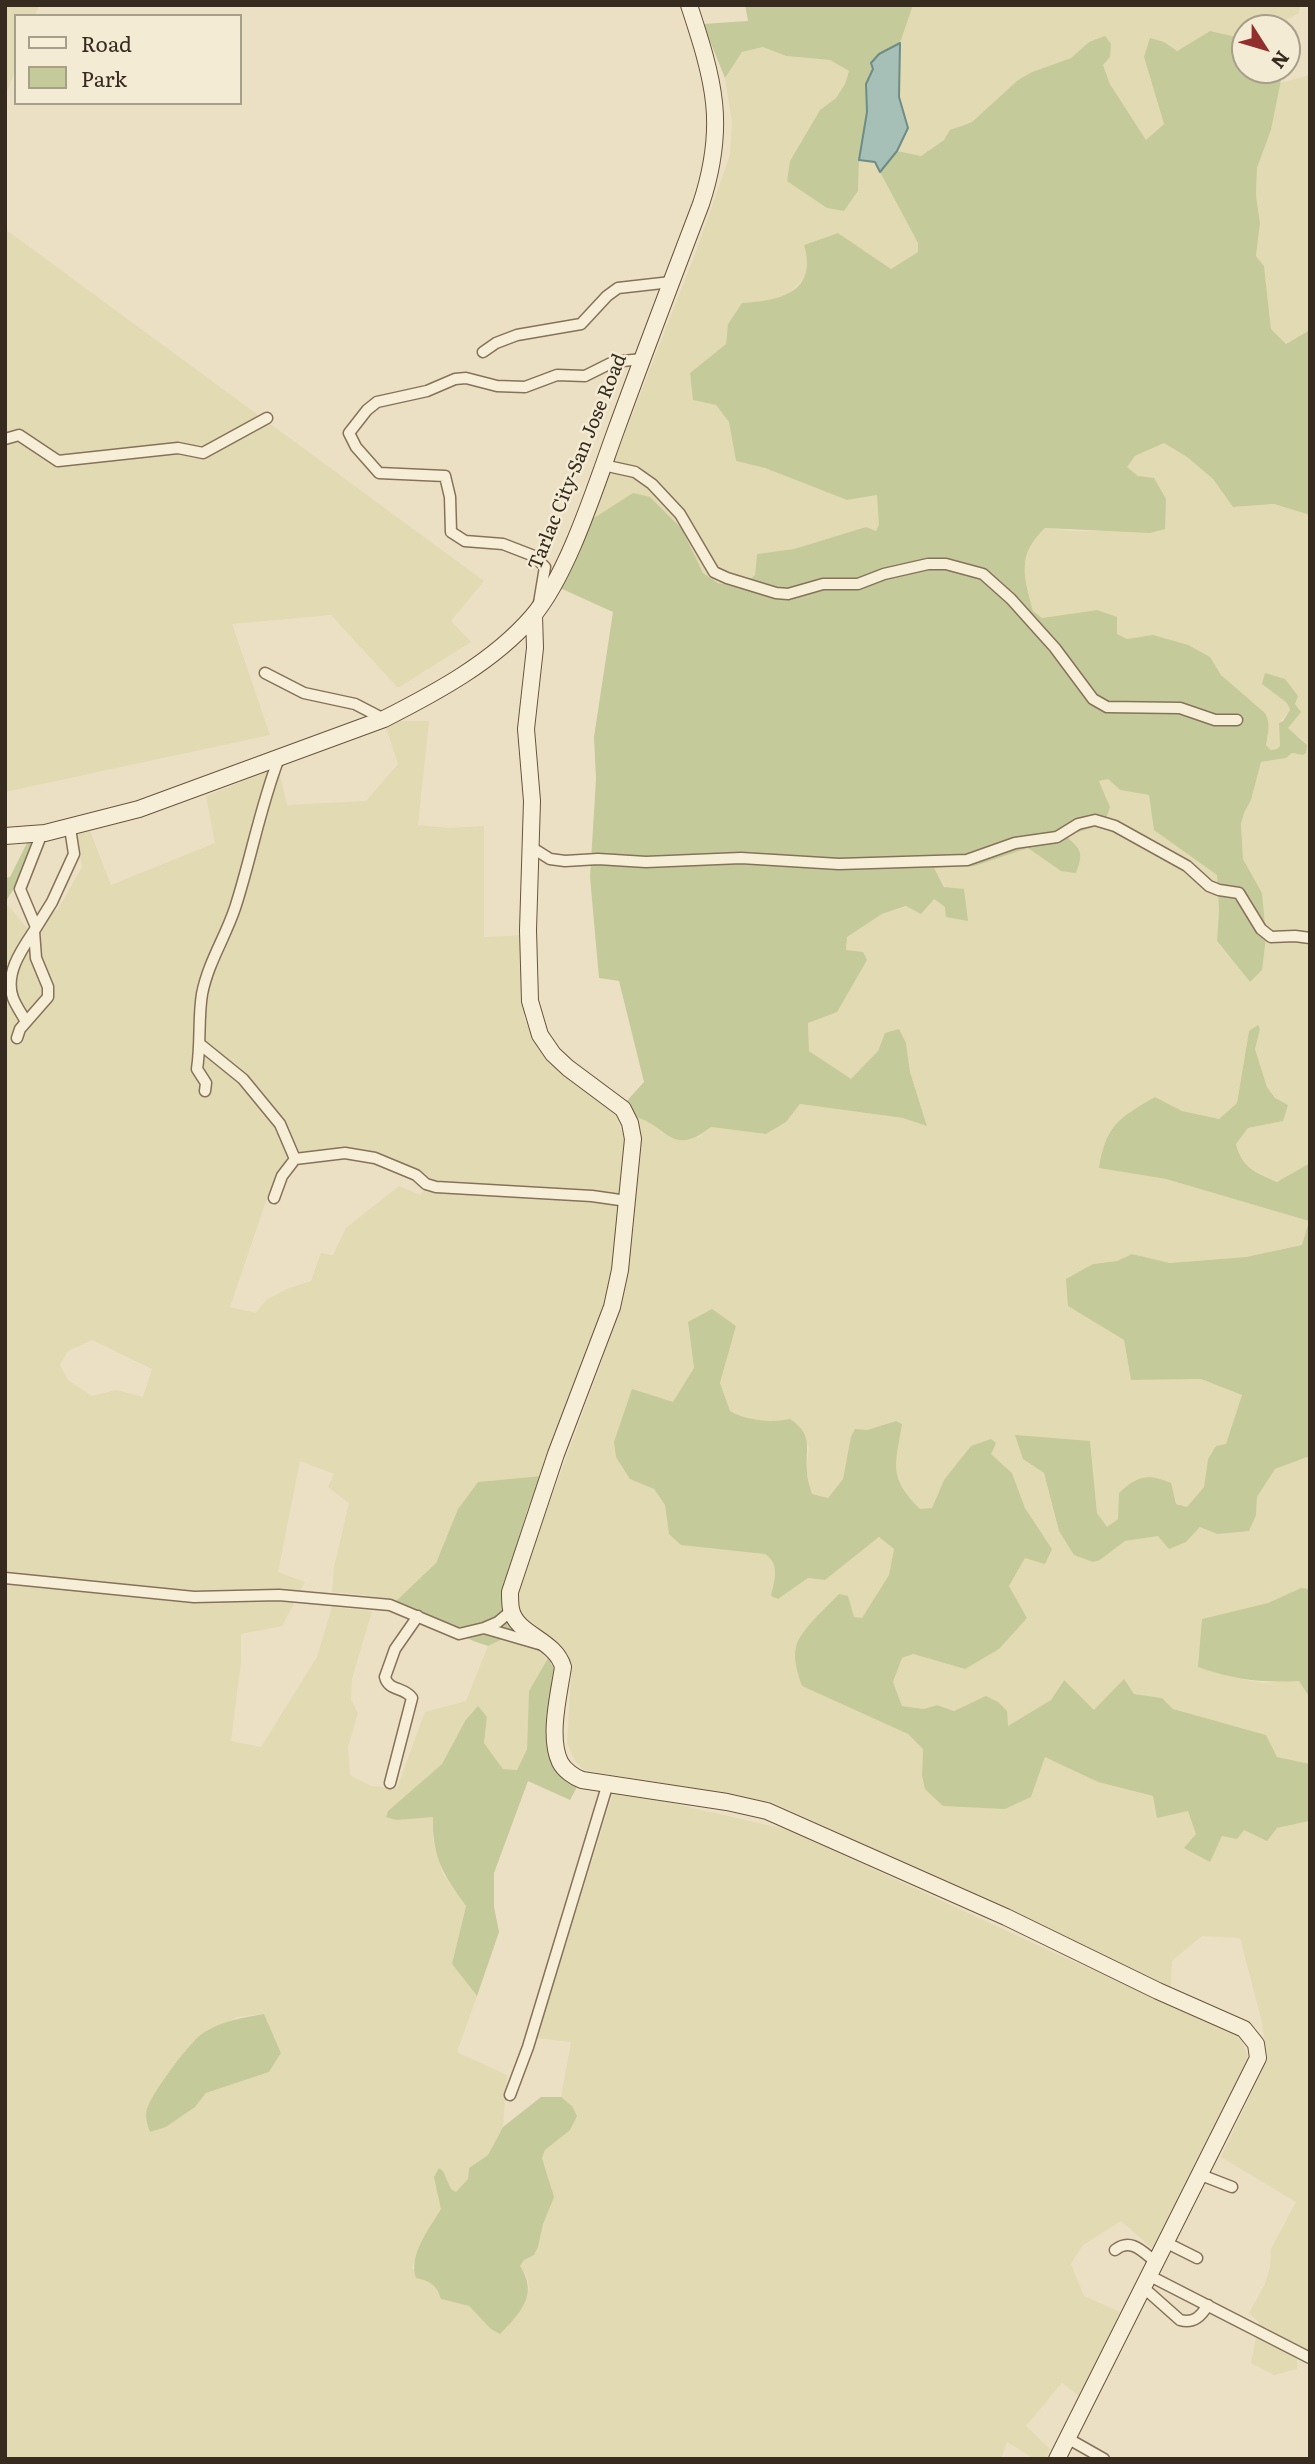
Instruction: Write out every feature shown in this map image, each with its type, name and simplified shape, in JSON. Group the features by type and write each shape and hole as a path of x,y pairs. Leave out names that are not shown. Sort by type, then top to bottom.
{"street":[{"name":"Tarlac City-San Jose Road","path":"5,836 70,828 174,797 384,719 419,701 473,667 512,637 536,612 559,573 603,465 706,188 715,144 716,120 711,77 689,5"},
{"path":"483,352 517,335 581,324 618,288 671,282"},
{"path":"642,359 613,362 585,376 557,375 525,387 497,386 466,378 455,379 427,391 377,402 349,433 356,447 379,473 445,476 450,497 451,532 465,541 503,544 534,556 545,567 536,612 536,648 526,729 532,790 528,978 530,1001 535,1024 546,1045 560,1061 617,1103 627,1115 633,1139 620,1270 612,1307 556,1454 510,1592 511,1611 521,1625 559,1654 563,1667 555,1715 556,1741 560,1763 574,1777 767,1811 1006,1917 1158,1991 1244,2029 1256,2044 1258,2059 1057,2459"},
{"path":"5,439 19,435 58,461 178,448 203,453 267,418"},
{"path":"603,465 629,470 648,480 680,514 693,533 709,567 718,576 788,594 823,584 858,584 884,574 928,564 965,568 983,575 1003,591 1055,648 1100,705 1180,708 1215,720 1237,720"},
{"path":"265,673 304,694 355,704 384,719"},
{"path":"205,1091 206,1083 197,1069 201,1045 202,997 210,961 234,910 267,789 279,758"},
{"path":"531,847 545,857 565,861 598,859 646,863 730,858 855,864 953,860 974,858 1015,844 1046,840 1078,824 1095,820 1115,826 1187,866 1209,886 1239,893 1261,929 1271,937 1295,936 1310,939"},
{"path":"26,1022 13,998 11,982 18,955 52,902 74,854 70,828"},
{"path":"18,1038 26,1022 43,1006 48,997 48,987 36,958 35,929 20,889 42,833"},
{"path":"201,1045 243,1079 280,1124 295,1159"},
{"path":"274,1198 282,1176 295,1159 345,1153 375,1158 416,1175 426,1184 436,1187 592,1196 627,1201"},
{"path":"5,1578 194,1597 285,1595 390,1605 459,1634 498,1622 511,1611"},
{"path":"390,1783 412,1698 409,1694 389,1686 384,1677 395,1649 418,1616"},
{"path":"484,1628 552,1648"},
{"path":"510,2095 528,2047 608,1783"},
{"path":"1201,2175 1232,2187"},
{"path":"1167,2243 1197,2258"},
{"path":"1115,2250 1122,2245 1135,2246 1171,2314 1187,2322 1196,2319 1208,2305"},
{"path":"1150,2276 1310,2358"},
{"path":"1067,2438 1104,2459"}],"shaded area":[{"path":"5,5 39,5 36,14 14,14 14,73 5,97"},
{"path":"913,5 1300,5 1297,14 1231,14 1231,37 1210,31 1176,51 1164,42 1144,57 1164,124 1146,140 1110,84 1103,65 1089,42 1071,58 1018,80 972,122 961,125 921,156 897,151 908,128 899,97 900,43"},
{"path":"763,47 786,56 830,60 849,71 836,98 820,110 790,161 787,181 844,211 858,191 859,160 875,162 918,243 918,252 891,269 838,233 804,245 808,258 806,276 789,294 768,302 742,303 728,324 726,344 690,373 693,400 716,405 729,422 736,461 765,468 847,500 877,495 879,500 880,526 876,531 866,527 794,549 757,554 755,575 742,587 718,583 703,573 682,529 591,520 695,254 730,155 732,123 725,78 742,52"},
{"path":"1310,75 1310,330 1286,344 1271,329 1264,266 1256,256 1260,223 1256,195 1257,168 1271,130 1280,84 1301,84 1301,77"},
{"path":"5,229 484,581 451,621 471,642 398,688 331,615 232,624 270,735 5,792"},
{"path":"1164,443 1187,457 1213,479 1233,507 1274,504 1310,515 1310,1163 1278,1182 1253,1170 1240,1159 1236,1144 1248,1128 1282,1121 1275,1098 1267,1087 1255,1049 1260,1029 1249,1031 1237,1103 1219,1119 1182,1111 1155,1097 1100,1168 1166,1179 1309,1221 1302,1245 1246,1257 1170,1263 1132,1254 1117,1261 1093,1264 1068,1306 1124,1340 1131,1380 1201,1379 1243,1395 1226,1445 1216,1446 1208,1459 1204,1487 1187,1507 1177,1504 1118,1519 1107,1528 1097,1513 1090,1441 1023,1459 1044,1473 1059,1531 1100,1560 1125,1541 1158,1536 1186,1542 1200,1527 1217,1534 1256,1515 1257,1497 1275,1469 1310,1456 1310,1589 1301,1588 1268,1603 1203,1619 1226,1676 1263,1683 1299,1680 1310,1698 1310,1764 1277,1757 1266,1735 1173,1709 1162,1698 1134,1694 1094,1710 1063,1680 1051,1700 1007,1727 937,1705 924,1709 902,1706 893,1682 902,1658 913,1654 965,1669 1027,1618 1009,1586 1025,1558 1052,1549 1025,1508 1012,1473 991,1454 944,1480 932,1509 920,1509 903,1491 896,1476 896,1421 867,1430 847,1461 843,1479 828,1498 812,1494 806,1472 809,1447 790,1419 776,1422 754,1421 730,1411 720,1383 736,1326 688,1322 694,1368 630,1478 654,1489 665,1505 669,1534 765,1554 773,1560 776,1570 771,1596 778,1599 808,1578 825,1580 879,1537 894,1549 889,1575 862,1619 854,1618 848,1597 802,1686 908,1734 923,1749 922,1775 1005,1809 1031,1797 1045,1756 1098,1782 1153,1796 1188,1811 1209,1862 1222,1836 1310,1820 1310,2351 1305,2349 1297,2359 1297,2369 1274,2375 1251,2363 1259,2322 1249,2313 1265,2284 1271,2249 1296,2202 1221,2157 1267,2060 1262,2022 1240,1938 1202,1936 1172,1961 1171,1987 772,1802 584,1770 575,1761 567,1743 571,1677 568,1654 524,1619 517,1608 520,1583 603,1358 633,1116 647,1119 662,1133 699,1137 711,1127 766,1134 786,1122 800,1104 903,1118 927,1125 910,1072 906,1043 885,1033 878,1051 851,1080 809,1051 808,1023 853,982 867,960 846,950 847,937 882,914 934,899 968,921 933,868 975,866 1028,848 1042,856 1065,836 1104,824 1106,797 1099,781 1108,779 1120,790 1149,795 1155,830 1217,875 1217,942 1250,982 1262,970 1262,893 1243,859 1241,824 1251,800 1261,762 1286,758 1292,753 1303,755 1303,740 1287,728 1295,704 1285,679 1265,674 1262,684 1287,703 1290,710 1279,723 1280,746 1271,750 1266,745 1268,736 1265,713 1221,675 1209,657 1153,635 1127,639 1117,634 1097,610 1042,618 1033,611 1027,588 1024,568 1031,541 1045,528 1104,531 1138,476 1126,467 1135,456"},
{"path":"401,721 429,721 418,825 449,828 484,826 484,937 526,935 524,1019 541,1049 559,1070 616,1114 627,1148 614,1277 608,1301 541,1476 478,1482 458,1509 436,1563 395,1602 332,1592 334,1567 349,1503 328,1487 334,1474 300,1461 278,1572 305,1582 282,1626 241,1634 241,1662 231,1741 261,1747 317,1657 332,1607 372,1611 352,1679 351,1700 358,1713 348,1747 350,1775 371,1786 397,1788 425,1712 466,1701 488,1646 519,1631 548,1658 529,1691 527,1749 517,1770 503,1769 484,1743 487,1717 465,1721 442,1764 388,1811 386,1816 396,1820 433,1816 433,1841 443,1874 466,1906 452,1964 477,1996 457,2052 507,2075 503,2127 488,2155 469,2168 468,2179 456,2192 451,2189 439,2168 442,2208 421,2244 412,2268 439,2289 441,2299 469,2306 477,2315 529,2289 527,2277 520,2266 524,2260 534,2255 538,2247 549,2180 542,2158 572,2106 561,2097 571,2042 537,2038 614,1790 789,1830 1061,1956 1225,2028 1241,2038 1248,2058 1153,2249 1121,2221 1083,2245 1071,2264 1084,2296 1120,2312 1081,2397 1062,2383 1026,2426 1050,2449 1046,2459 1034,2459 1007,2442 1001,2459 5,2459 5,902 28,929 58,909 82,867 76,835 90,831 111,885 215,843 206,796 278,767 287,805 366,801 398,764 386,728","holes":["344,1147 370,1151 420,1170 429,1182 420,1195 399,1186 346,1228 333,1255 321,1253 311,1281 266,1300 256,1313 230,1307 267,1198 287,1157","92,1340 152,1369 143,1397 116,1390 92,1396 68,1380 60,1365 68,1351","264,2014 281,2053 269,2072 206,2093 195,2107 166,2127 150,2132 146,2121 147,2108 165,2077 191,2043 202,2034 238,2017"]}],"green space":[{"path":"745,5 913,5 900,43 891,47 873,69 866,84 867,112 859,160 858,191 844,211 827,208 787,181 790,161 820,110 836,98 849,71 830,60 786,56 763,47 742,52 725,78 703,24 748,21"},
{"path":"1210,31 1231,36 1231,84 1280,84 1271,130 1257,168 1256,195 1260,223 1256,256 1264,266 1271,329 1286,344 1310,330 1310,515 1274,504 1233,507 1213,479 1187,457 1164,443 1135,456 1127,467 1138,476 1154,478 1166,499 1165,529 1150,533 1045,528 1026,557 1025,577 1033,611 1042,618 1097,610 1117,617 1117,634 1127,639 1153,635 1188,645 1210,657 1221,675 1265,713 1268,725 1266,745 1271,750 1280,746 1279,723 1290,710 1287,703 1262,684 1265,673 1285,679 1298,696 1295,704 1301,712 1288,728 1307,745 1306,753 1292,753 1286,758 1261,762 1251,800 1241,824 1243,859 1262,893 1266,937 1262,970 1250,982 1217,941 1217,875 1154,830 1149,795 1120,790 1108,779 1099,781 1110,807 1104,824 1066,836 1080,852 1076,873 1061,871 1028,848 975,866 934,868 944,887 964,889 968,921 946,917 945,907 934,899 921,914 906,906 882,914 847,937 846,950 863,952 867,960 837,1012 808,1023 809,1051 851,1079 878,1051 885,1033 899,1029 906,1043 910,1072 927,1126 903,1118 800,1104 786,1122 766,1134 711,1127 698,1136 678,1140 633,1116 625,1103 644,1082 619,981 599,978 590,877 596,779 594,737 613,612 560,588 591,520 633,493 650,497 682,529 703,573 718,583 742,587 755,575 757,554 794,549 866,527 876,531 879,525 877,495 847,500 765,468 736,461 729,422 716,405 693,400 690,373 726,344 728,324 742,303 782,296 801,283 806,274 804,245 838,233 891,269 918,252 918,243 880,172 897,151 921,156 944,140 950,130 972,122 1018,80 1071,58 1089,42 1105,36 1111,44 1110,57 1103,65 1110,84 1146,140 1164,124 1144,57 1150,38 1164,42 1177,51"},
{"path":"44,841 5,902 5,878 10,877 27,843"},
{"path":"1258,1025 1260,1029 1255,1049 1267,1087 1275,1098 1288,1105 1283,1121 1248,1128 1236,1144 1246,1164 1277,1182 1310,1163 1310,1456 1275,1469 1257,1497 1256,1515 1249,1531 1217,1534 1200,1527 1186,1542 1169,1549 1158,1536 1125,1541 1100,1560 1093,1562 1074,1555 1059,1531 1044,1473 1023,1459 1015,1435 1090,1441 1097,1513 1107,1527 1118,1519 1119,1493 1137,1480 1149,1477 1171,1483 1176,1504 1187,1507 1204,1487 1208,1459 1216,1446 1226,1444 1242,1395 1201,1379 1131,1380 1124,1340 1068,1306 1066,1279 1093,1264 1117,1261 1132,1254 1170,1263 1246,1257 1302,1245 1309,1221 1166,1179 1099,1168 1106,1142 1116,1124 1155,1097 1182,1111 1219,1119 1237,1103 1249,1031"},
{"path":"712,1309 736,1326 720,1383 730,1411 760,1420 790,1419 798,1425 807,1442 807,1474 812,1494 828,1498 843,1479 855,1429 867,1430 896,1421 902,1424 896,1470 903,1488 920,1509 932,1508 944,1480 971,1446 991,1439 996,1443 991,1454 1012,1473 1025,1508 1052,1549 1045,1564 1025,1558 1009,1586 1027,1618 999,1649 965,1669 913,1654 902,1658 893,1682 902,1706 924,1709 937,1705 954,1711 986,1696 1007,1711 1008,1726 1051,1700 1064,1680 1094,1710 1124,1679 1134,1694 1162,1698 1173,1709 1266,1735 1277,1757 1310,1764 1309,1821 1277,1828 1267,1841 1244,1830 1237,1839 1222,1836 1210,1862 1184,1848 1196,1834 1188,1811 1157,1818 1153,1796 1098,1782 1045,1757 1031,1797 1005,1809 943,1806 925,1789 922,1775 923,1749 908,1734 802,1686 795,1657 802,1634 839,1594 848,1596 854,1617 862,1618 889,1575 894,1549 879,1537 825,1580 808,1578 778,1599 771,1596 775,1568 770,1558 765,1554 681,1545 669,1534 665,1505 654,1489 630,1479 616,1457 614,1442 632,1389 673,1402 694,1368 688,1322"},
{"path":"541,1476 514,1554 519,1631 488,1646 464,1637 395,1602 436,1563 458,1509 478,1482"},
{"path":"1301,1588 1310,1589 1310,1698 1299,1681 1248,1680 1198,1667 1202,1619 1268,1603"},
{"path":"548,1658 555,1671 551,1720 578,1785 570,1800 528,1781 494,1873 494,1907 499,1932 477,1996 452,1964 466,1906 440,1865 434,1844 433,1817 396,1820 386,1817 388,1811 442,1764 465,1721 478,1706 487,1717 484,1743 503,1769 517,1770 527,1749 529,1691"},
{"path":"264,2014 281,2053 269,2072 206,2093 195,2107 166,2127 150,2132 146,2113 148,2106 172,2067 189,2046 210,2029"},
{"path":"541,2097 561,2097 572,2106 577,2116 570,2130 545,2150 542,2158 554,2197 543,2224 538,2247 534,2255 524,2260 520,2266 528,2286 525,2303 500,2334 491,2329 469,2306 441,2299 432,2284 416,2278 415,2260 421,2242 441,2209 434,2177 439,2168 451,2189 456,2192 468,2179 469,2168 488,2155 503,2127"}],"water":[{"path":"900,43 899,97 908,128 897,151 880,172 875,162 859,160 867,112 866,84 873,69 871,63 879,54"}]}
